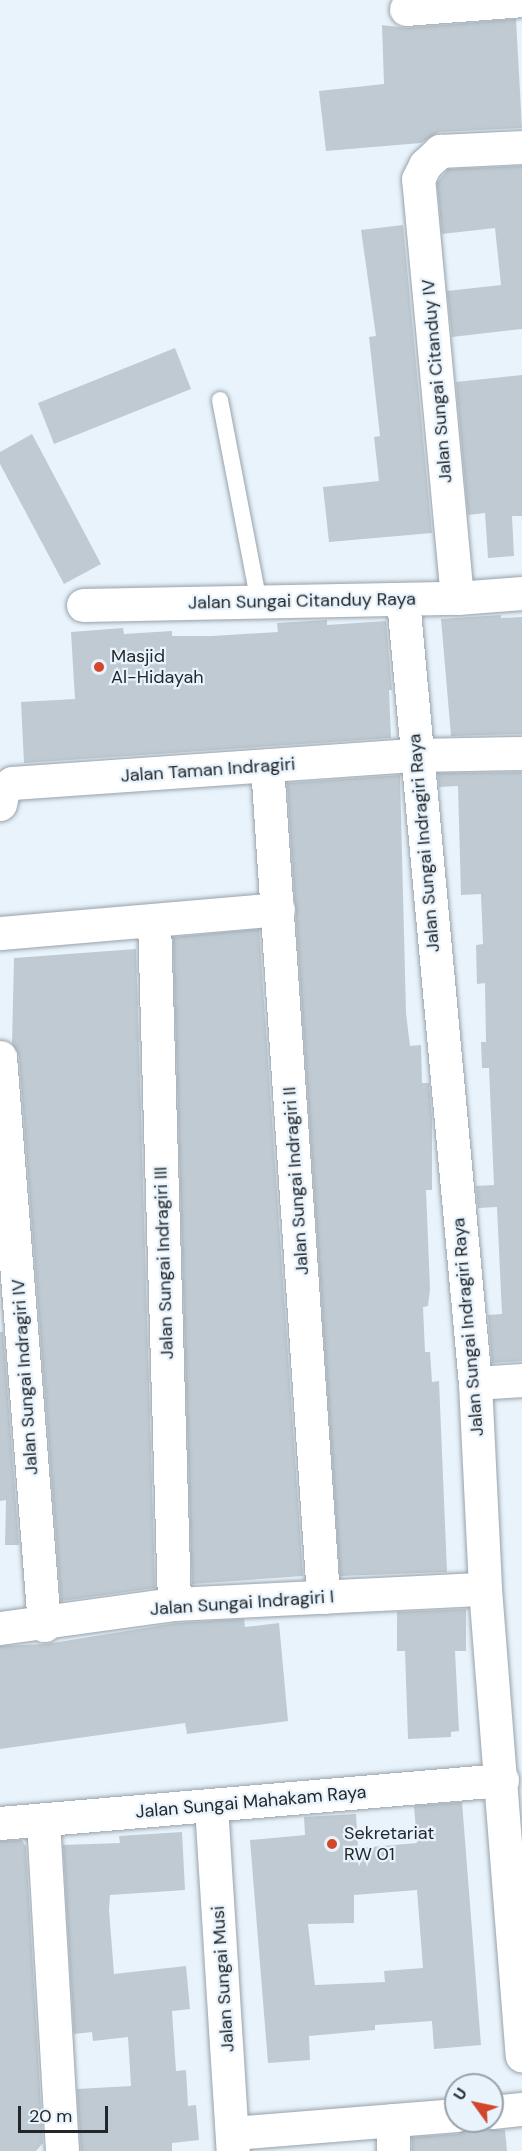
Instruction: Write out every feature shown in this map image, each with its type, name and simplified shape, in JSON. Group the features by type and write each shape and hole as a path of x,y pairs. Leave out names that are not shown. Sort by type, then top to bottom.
{"street":[{"path":"406,9 522,0"},
{"name":"Jalan Sungai Citanduy IV","path":"457,598 418,179 425,165 440,151 522,147"},
{"name":"Jalan Sungai Citanduy Raya","path":"82,605 403,600 522,593"},
{"name":"Jalan Sungai Indragiri Raya","path":"403,600 475,1383 485,1589 502,1780 522,2056"},
{"name":"Jalan Taman Indragiri","path":"1,797 12,783 416,755 522,753"},
{"name":"Jalan Sungai Indragiri II","path":"267,766 323,1597"},
{"path":"0,933 278,909"},
{"name":"Jalan Sungai Indragiri III","path":"154,921 174,1605"},
{"name":"Jalan Sungai Indragiri IV","path":"0,1057 44,1624"},
{"path":"475,1383 522,1380"},
{"name":"Jalan Sungai Indragiri I","path":"0,1628 44,1624 174,1605 485,1589"},
{"name":"Jalan Sungai Mahakam Raya","path":"0,1823 502,1780"},
{"name":"Jalan Sungai Musi","path":"211,1806 233,2142"},
{"path":"42,1821 62,2151"},
{"path":"504,2111 522,2109"},
{"path":"233,2142 393,2135 444,2119"}],"lane":[{"path":"220,400 259,602"}],"building":[{"path":"516,19 522,128 439,132 421,143 326,151 319,91 384,84 382,25 407,28"},
{"path":"522,166 522,329 452,337 447,291 501,285 495,228 442,234 437,183 448,169"},
{"path":"403,225 432,533 329,542 323,487 379,481 374,437 380,436 369,337 376,336 361,230"},
{"path":"175,348 191,389 54,444 38,403"},
{"path":"522,375 522,516 512,516 514,556 488,558 485,513 468,515 456,382"},
{"path":"32,434 101,564 64,584 0,464 0,452"},
{"path":"501,615 501,618 522,617 522,734 451,736 441,619"},
{"path":"327,620 327,625 386,621 392,690 389,690 391,738 24,763 21,702 75,699 71,632 123,628 124,634 172,631 172,636 212,636 278,632 277,623"},
{"path":"522,772 522,1361 492,1363 488,1315 502,1314 497,1207 478,1208 476,1186 494,1185 489,1068 482,1068 481,1042 486,1042 485,983 477,984 476,945 483,944 481,894 461,895 458,786 439,787 438,773"},
{"path":"400,775 406,1013 410,1046 421,1045 422,1083 429,1083 432,1120 432,1190 426,1190 430,1289 428,1306 423,1307 425,1352 430,1352 432,1382 439,1381 447,1572 340,1576 287,783"},
{"path":"259,929 303,1576 192,1584 173,937"},
{"path":"136,949 155,1588 61,1601 19,1056 12,1044 14,958"},
{"path":"0,1332 3,1332 19,1545 5,1545 6,1500 0,1501"},
{"path":"466,1609 466,1651 455,1651 459,1731 451,1732 451,1737 408,1739 405,1651 397,1651 397,1612"},
{"path":"244,1619 245,1627 279,1623 288,1721 187,1734 185,1723 0,1749 0,1646 46,1644 176,1623"},
{"path":"462,1802 481,2045 434,2049 432,2021 375,2025 375,2030 309,2036 310,2060 268,2063 250,1840 305,1835 304,1817 356,1814 358,1848 417,1843 414,1806","holes":["417,1890 423,1968 384,1971 385,1982 315,1985 308,1924 354,1923 354,1895"]},
{"path":"182,1832 185,1890 110,1895 109,1910 114,1974 186,1966 190,2009 172,2011 176,2071 186,2070 188,2106 196,2105 199,2140 172,2143 172,2151 81,2151 77,2089 131,2086 128,2037 93,2041 92,2032 74,2034 63,1845 120,1843 119,1836"},
{"path":"22,1840 26,1847 43,2143 36,2151 0,2151 0,1841"},
{"path":"505,2130 507,2151 412,2151 412,2137 504,2133"}],"place":[{"name":"Masjid Al-Hidayah","path":"99,667"},
{"name":"Sekretariat RW 01","path":"332,1844"}]}
